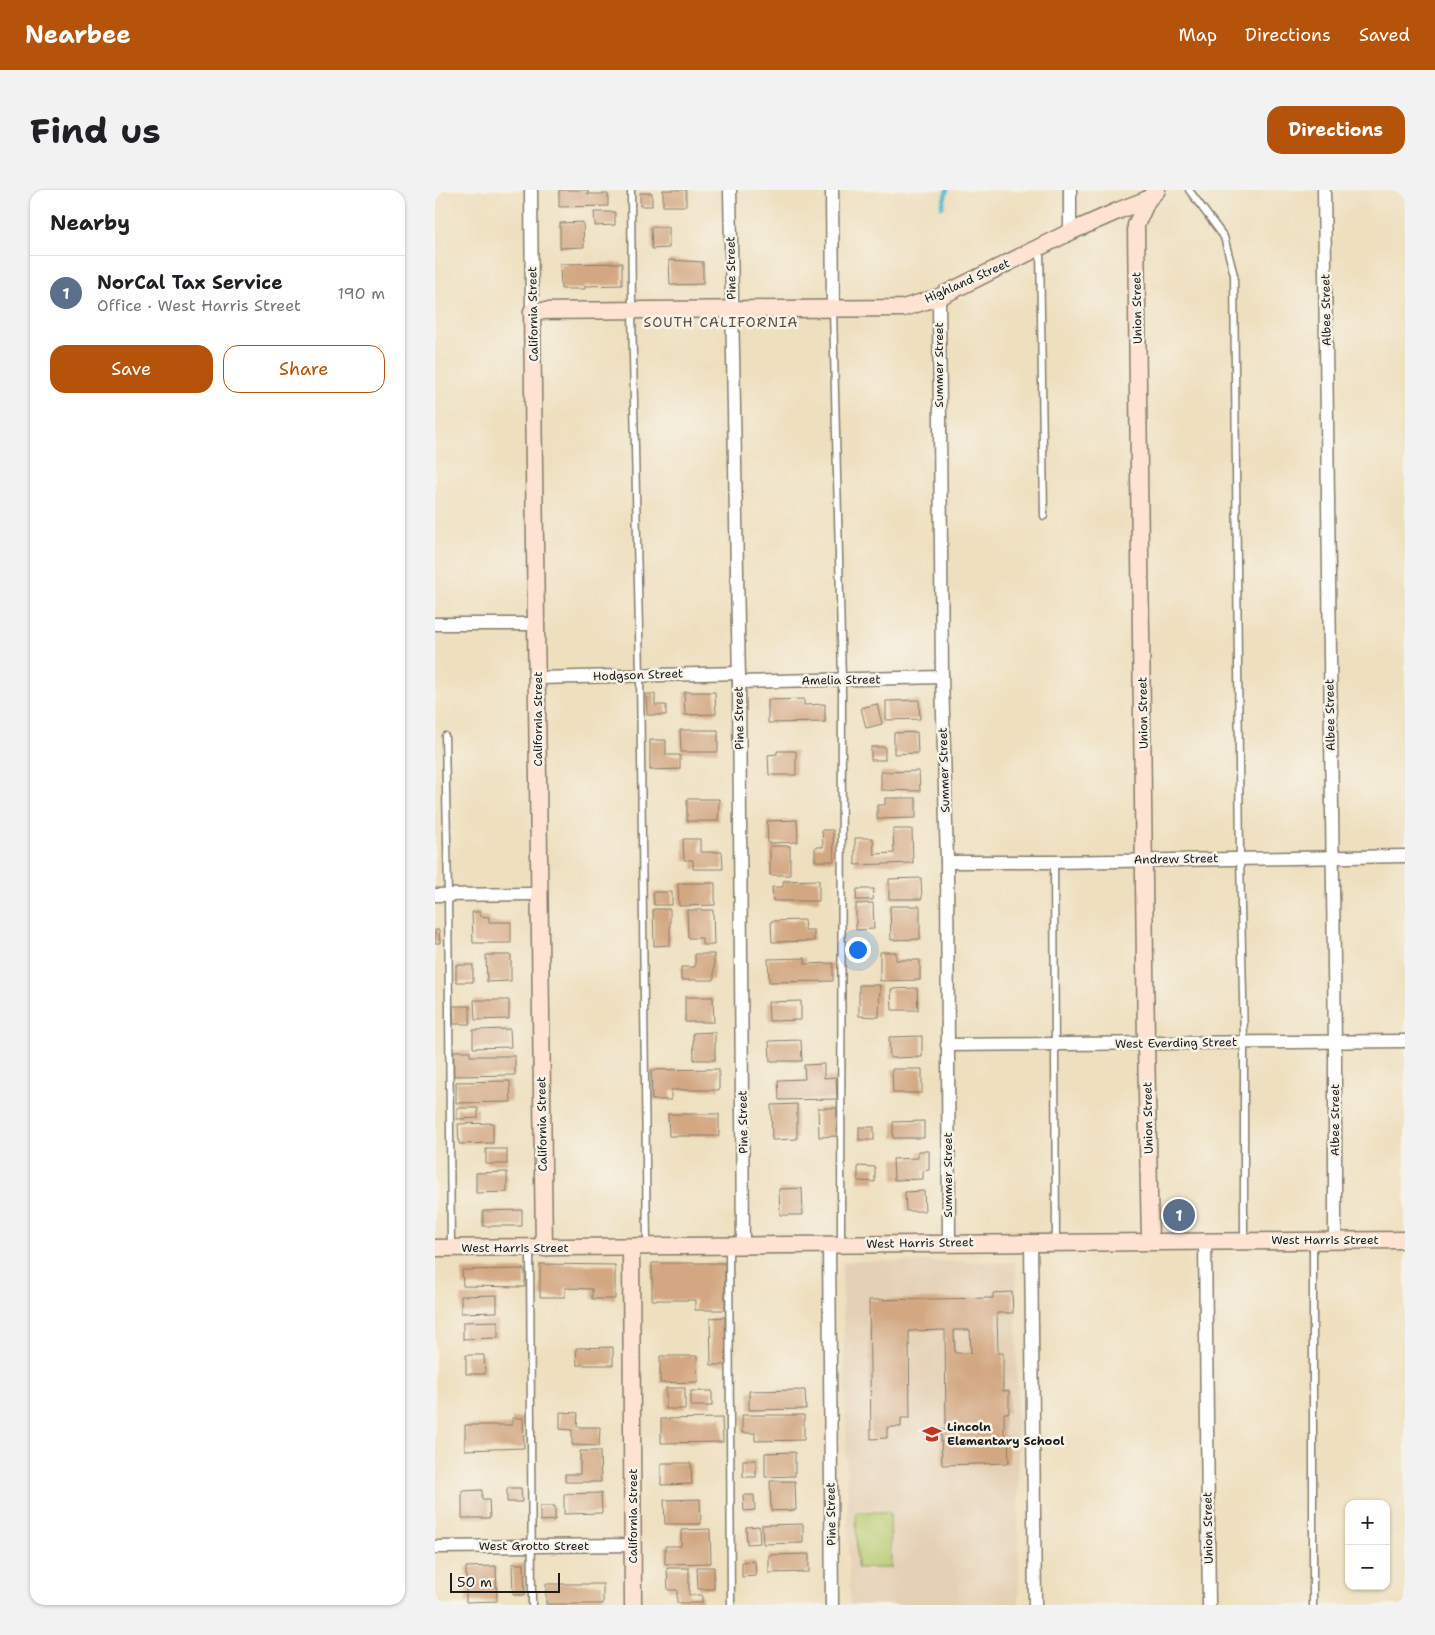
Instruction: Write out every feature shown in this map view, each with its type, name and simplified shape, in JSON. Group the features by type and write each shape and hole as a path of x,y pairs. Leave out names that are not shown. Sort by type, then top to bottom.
{"street":[{"name":"California Street","path":"531,190 538,678 537,1248"},
{"name":"Pine Street","path":"730,190 739,677 736,1245"},
{"path":"832,190 833,307"},
{"path":"1070,190 1070,232"},
{"name":"Albee Street","path":"1324,190 1335,1042 1335,1240"},
{"name":"Highland Street","path":"533,311 732,310 833,307 903,308 939,296 1070,232 1153,195"},
{"name":"Union Street","path":"1150,1241 1136,225 1153,195"},
{"name":"Summer Street","path":"939,296 942,677 947,862 949,1243"},
{"path":"435,624 537,624"},
{"name":"Amelia Street","path":"739,677 842,680 942,677"},
{"name":"Hodgson Street","path":"538,678 739,677"},
{"name":"Andrew Street","path":"947,862 1405,856"},
{"path":"435,895 539,894"},
{"name":"West Everding Street","path":"947,1045 1405,1041"},
{"name":"West Harris Street","path":"443,1248 1405,1240"},
{"name":"Union Street","path":"1205,1241 1209,1605"},
{"path":"1031,1242 1035,1605"},
{"name":"Pine Street","path":"832,1605 835,1244"},
{"name":"California Street","path":"633,1605 639,1246"},
{"name":"West Grotto Street","path":"435,1547 633,1545"}],"lane":[{"path":"631,190 640,676 639,1246"},
{"path":"1189,190 1224,237 1234,276 1240,858 1244,1042 1244,1240"},
{"path":"1040,247 1044,516"},
{"path":"833,307 842,680 835,1244"},
{"path":"443,1248 448,894 445,736"},
{"path":"1054,862 1056,1242"},
{"path":"1313,1240 1313,1605"},
{"path":"731,1605 736,1245"},
{"path":"532,1605 531,1546 537,1248"}],"shaded area":[{"name":"Lincoln Elementary School","path":"850,1261 1016,1262 1019,1605 850,1605 842,1264"}],"green space":[{"path":"856,1512 890,1512 891,1568 857,1568"}],"building":[{"path":"559,190 588,190 588,194 608,194 608,206 559,207"},
{"path":"663,190 686,190 686,206 663,206"},
{"path":"640,193 652,193 652,206 640,206"},
{"path":"594,212 615,212 615,225 595,226"},
{"path":"583,222 584,247 560,248 560,223"},
{"path":"651,227 669,227 669,248 652,249"},
{"path":"669,260 703,262 703,284 670,285"},
{"path":"622,263 622,285 585,286 585,289 561,289 560,264"},
{"path":"684,692 715,692 716,714 685,715"},
{"path":"646,694 655,694 655,705 666,705 666,715 647,715"},
{"path":"804,699 804,705 825,704 825,722 768,723 768,700"},
{"path":"919,700 920,719 886,720 886,701"},
{"path":"877,704 882,724 866,728 861,708"},
{"path":"680,730 718,730 718,752 681,752"},
{"path":"917,732 918,753 894,754 894,733"},
{"path":"650,740 666,740 666,755 680,755 680,769 650,770"},
{"path":"871,747 885,747 885,760 871,760"},
{"path":"777,751 796,751 796,775 769,775 768,755 777,754"},
{"path":"919,771 920,791 881,790 881,772"},
{"path":"885,798 916,798 916,818 877,819 877,805 885,805"},
{"path":"687,799 719,799 718,821 687,821"},
{"path":"797,820 798,842 768,843 767,821"},
{"path":"893,829 912,829 913,863 855,865 855,838 873,838 874,854 894,853"},
{"path":"822,830 833,830 834,861 815,861 815,847 823,847"},
{"path":"683,839 700,839 700,852 722,852 723,869 693,869 693,860 684,860"},
{"path":"770,846 790,846 790,875 770,875"},
{"path":"921,878 922,899 889,899 889,879"},
{"path":"819,880 819,901 773,901 772,887 783,887 783,881"},
{"path":"678,883 715,883 715,905 679,906"},
{"path":"857,889 874,889 873,900 856,900"},
{"path":"653,892 672,892 672,905 654,905"},
{"path":"873,903 874,929 856,930 856,904"},
{"path":"890,906 920,906 920,939 891,940"},
{"path":"653,909 670,909 670,945 654,946"},
{"path":"687,910 713,910 714,945 702,945 702,938 688,938"},
{"path":"472,912 480,912 480,916 489,917 489,922 511,922 511,943 473,943"},
{"path":"804,920 805,930 814,930 814,941 772,942 771,921"},
{"path":"435,930 439,930 440,943 435,943"},
{"path":"880,952 896,952 896,960 920,960 920,980 880,981"},
{"path":"695,954 714,954 714,980 681,980 681,967 695,967"},
{"path":"486,955 511,955 511,981 487,982"},
{"path":"805,958 805,964 833,963 833,981 769,982 768,959"},
{"path":"456,965 473,965 473,982 456,982"},
{"path":"859,985 880,985 879,1017 859,1016"},
{"path":"917,988 918,1010 892,1010 891,989"},
{"path":"685,997 713,997 714,1022 685,1022"},
{"path":"474,1000 509,1000 509,1019 475,1020"},
{"path":"801,1001 801,1020 769,1021 768,1002"},
{"path":"453,1006 470,1006 470,1024 454,1024"},
{"path":"510,1029 511,1047 473,1048 473,1030"},
{"path":"715,1032 715,1060 694,1060 693,1033"},
{"path":"922,1036 922,1057 890,1058 889,1037"},
{"path":"801,1040 802,1061 770,1061 769,1041"},
{"path":"454,1051 470,1051 470,1056 515,1056 515,1075 454,1076"},
{"path":"824,1064 824,1078 836,1077 837,1099 779,1100 778,1080 805,1079 804,1065"},
{"path":"719,1069 719,1090 671,1090 671,1100 652,1100 651,1070"},
{"path":"892,1069 922,1069 922,1093 893,1093"},
{"path":"510,1081 511,1102 456,1103 456,1082"},
{"path":"797,1104 797,1139 772,1140 771,1105"},
{"path":"457,1108 478,1108 478,1118 457,1119"},
{"path":"818,1108 837,1108 837,1136 819,1137"},
{"path":"668,1114 719,1114 719,1136 669,1136"},
{"path":"924,1121 924,1138 893,1138 893,1122"},
{"path":"493,1123 493,1143 459,1144 458,1124"},
{"path":"859,1127 874,1127 874,1140 859,1140"},
{"path":"486,1149 507,1149 507,1164 486,1164"},
{"path":"918,1151 929,1151 929,1170 923,1171 923,1179 894,1180 893,1159 918,1158"},
{"path":"858,1166 875,1167 875,1182 858,1181"},
{"path":"507,1172 507,1192 476,1193 476,1173"},
{"path":"802,1188 803,1215 780,1215 779,1189"},
{"path":"924,1191 925,1211 906,1211 905,1192"},
{"path":"522,1210 522,1226 483,1226 483,1211"},
{"path":"652,1263 725,1263 725,1310 695,1310 695,1300 652,1300"},
{"path":"540,1264 615,1265 615,1299 592,1299 592,1289 565,1288 565,1297 540,1297"},
{"path":"525,1269 525,1287 463,1286 462,1270"},
{"path":"1012,1292 1013,1313 997,1313 998,1353 1003,1353 1003,1391 1009,1391 1009,1413 1004,1413 1004,1436 1008,1436 1009,1463 942,1465 941,1430 946,1430 945,1330 909,1331 910,1418 901,1418 901,1427 887,1427 887,1438 871,1439 869,1300 993,1298 993,1293","holes":["954,1330 970,1330 971,1353 955,1353"]},
{"path":"497,1295 497,1312 461,1313 461,1296"},
{"path":"725,1317 726,1365 711,1365 710,1318"},
{"path":"498,1321 498,1338 463,1339 463,1322"},
{"path":"613,1347 613,1365 577,1365 576,1348"},
{"path":"466,1355 484,1355 485,1374 466,1374"},
{"path":"660,1356 697,1356 698,1382 660,1383"},
{"path":"666,1388 685,1388 685,1409 666,1409"},
{"path":"805,1390 806,1409 749,1410 749,1391"},
{"path":"691,1391 712,1391 712,1406 691,1406"},
{"path":"560,1412 578,1413 577,1427 600,1427 599,1446 572,1445 572,1430 560,1429"},
{"path":"742,1415 804,1415 804,1440 755,1441 755,1433 742,1433"},
{"path":"512,1418 523,1418 524,1448 465,1450 465,1425 512,1425"},
{"path":"722,1418 723,1442 661,1443 661,1419"},
{"path":"580,1451 600,1451 601,1482 565,1482 565,1474 580,1474"},
{"path":"795,1452 795,1476 765,1477 765,1453"},
{"path":"743,1460 756,1460 756,1477 743,1477"},
{"path":"661,1463 691,1463 692,1484 661,1485"},
{"path":"770,1481 795,1481 796,1510 771,1511"},
{"path":"507,1488 521,1488 522,1502 507,1502"},
{"path":"482,1490 482,1500 489,1500 490,1518 462,1518 462,1491"},
{"path":"601,1493 602,1513 564,1514 564,1494"},
{"path":"743,1495 754,1495 755,1510 744,1511"},
{"path":"700,1499 701,1524 665,1524 664,1500"},
{"path":"540,1506 555,1506 555,1520 540,1521"},
{"path":"803,1524 803,1543 763,1544 762,1525"},
{"path":"759,1526 760,1543 747,1544 746,1527"},
{"path":"710,1529 711,1563 665,1564 665,1546 681,1546 681,1530"},
{"path":"809,1554 809,1572 769,1573 769,1555"},
{"path":"755,1561 756,1576 742,1577 742,1562"},
{"path":"512,1564 524,1564 525,1595 513,1595"},
{"path":"496,1566 497,1601 466,1602 466,1567"},
{"path":"697,1567 714,1567 714,1589 698,1589"},
{"path":"667,1568 689,1568 689,1595 702,1595 702,1603 677,1603 677,1590 668,1590"},
{"path":"546,1584 603,1584 603,1604 546,1604"}],"waterway":[{"path":"942,207 947,190"}],"place":[{"name":"NorCal Tax Service","path":"1179,1215"},
{"name":"Lincoln Elementary School","path":"932,1434"}],"district":[{"name":"SOUTH CALIFORNIA","path":"721,322"}]}
